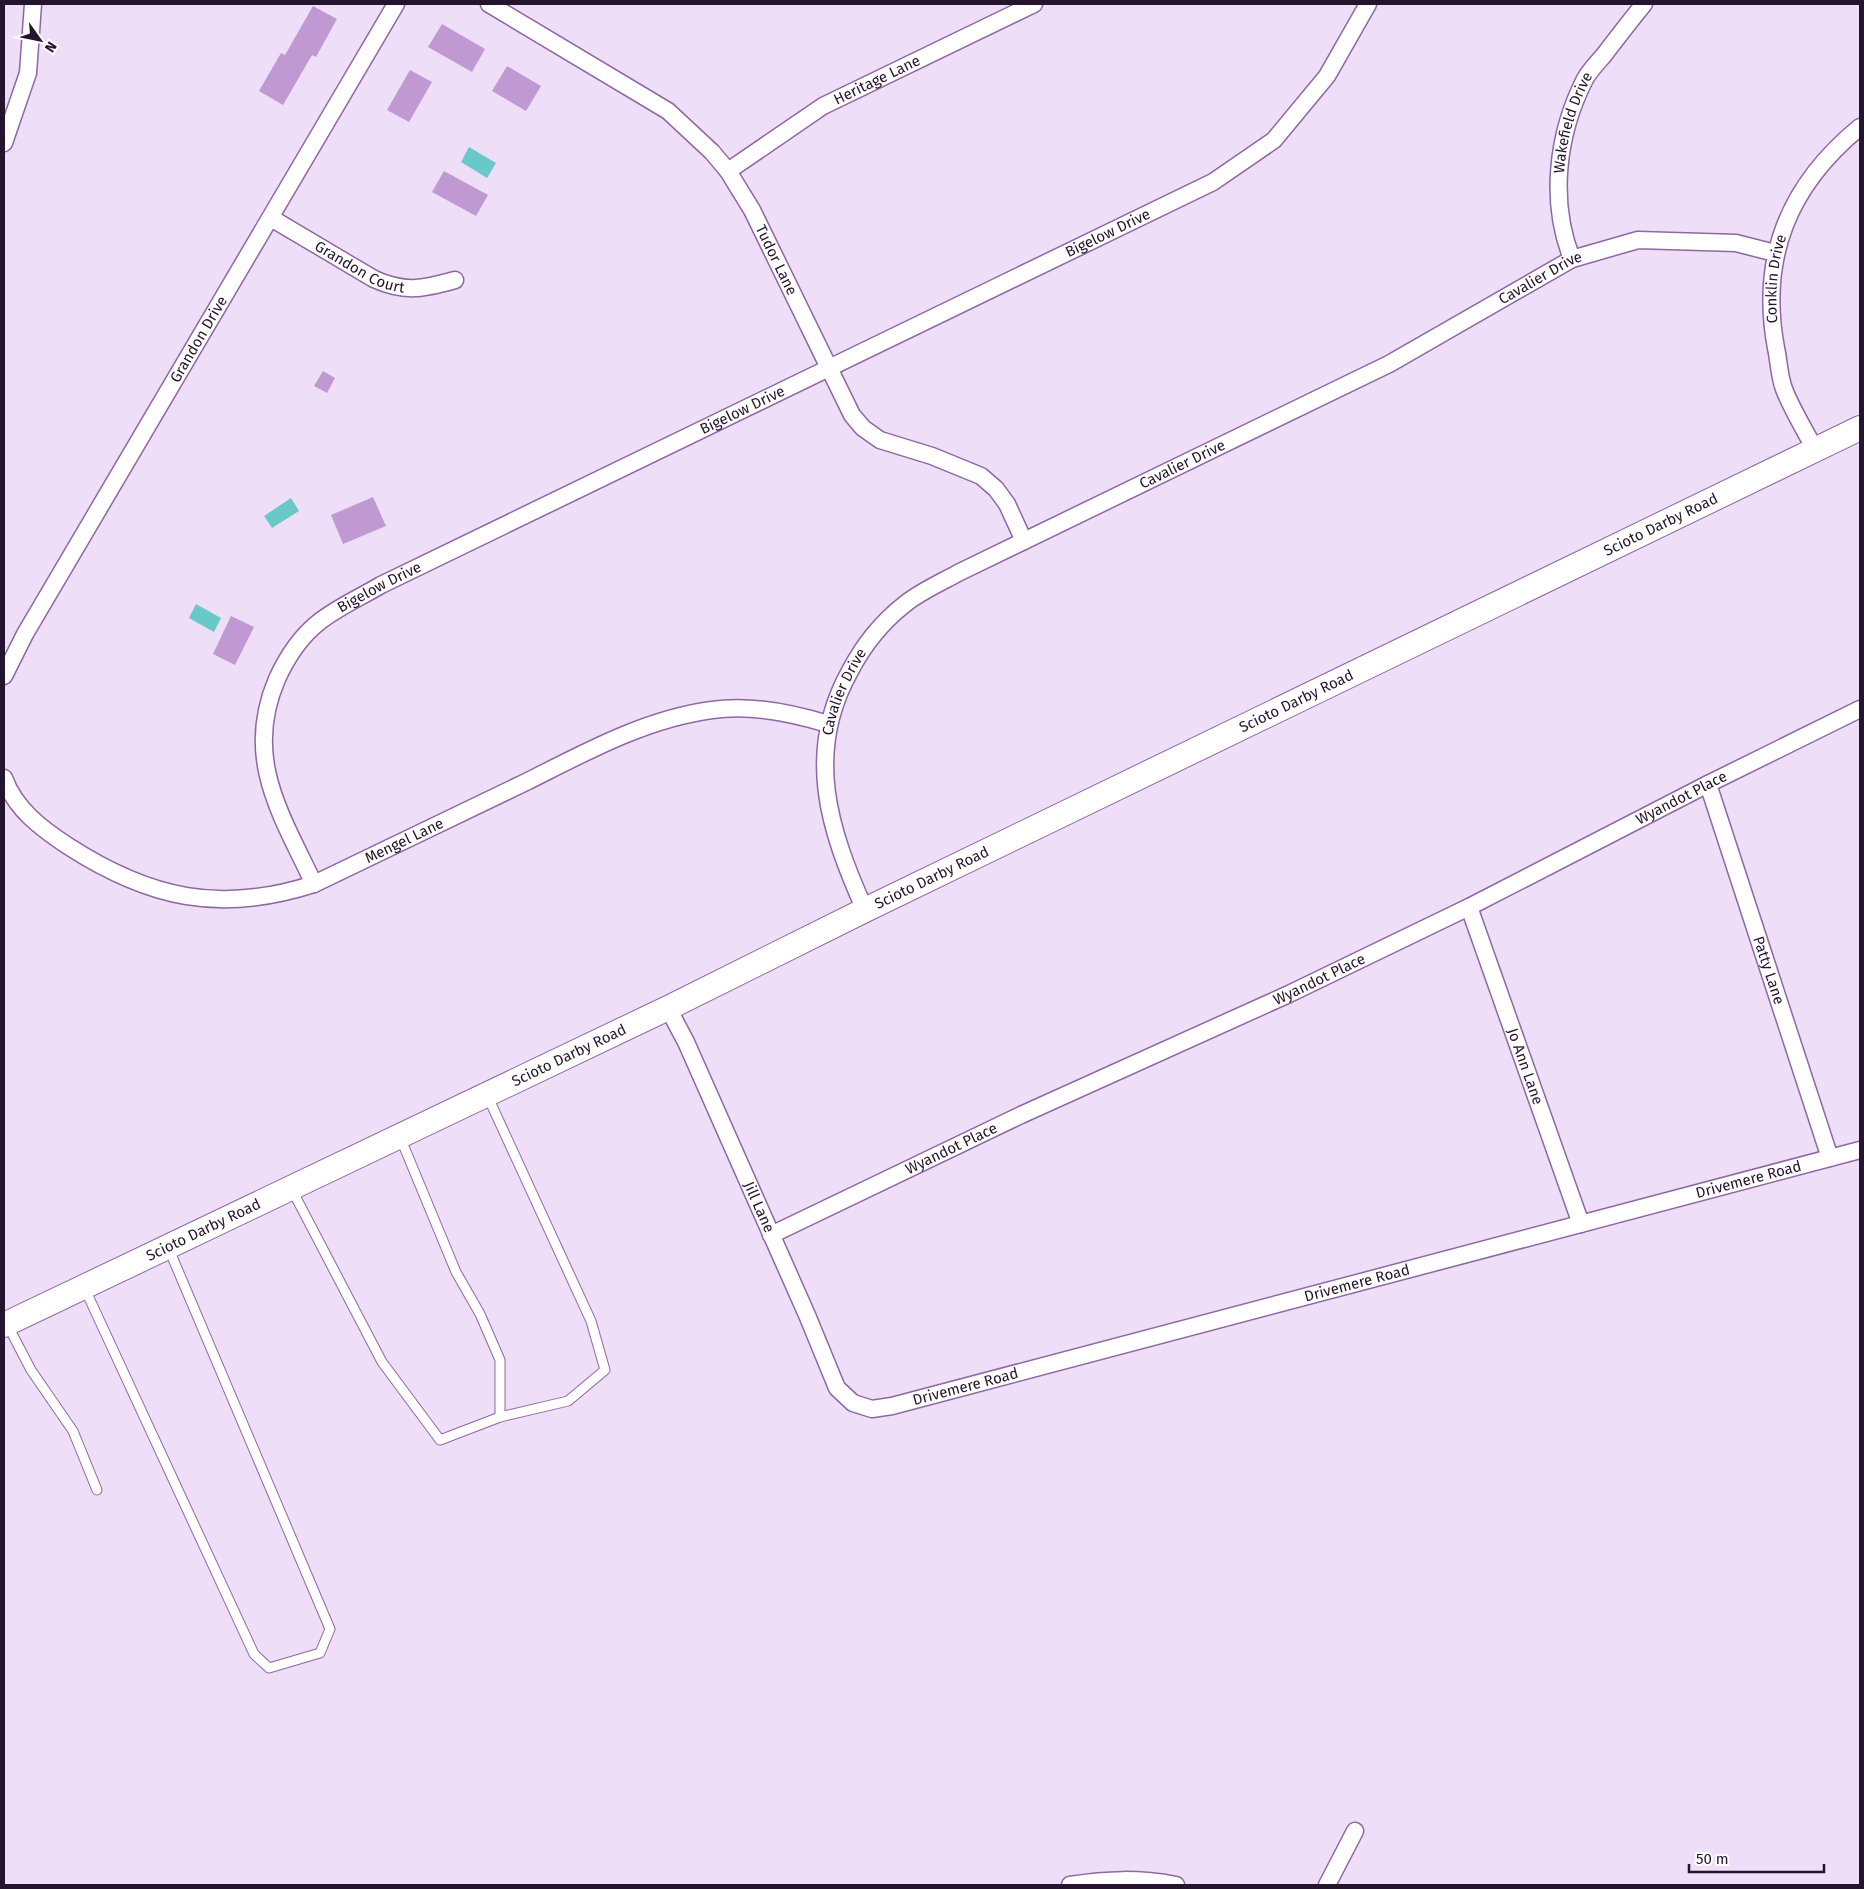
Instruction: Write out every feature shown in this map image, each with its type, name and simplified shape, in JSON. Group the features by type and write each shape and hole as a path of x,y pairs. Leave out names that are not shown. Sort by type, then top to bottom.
{"main road":[{"name":"Scioto Darby Road","path":"5,1324 668,1008 865,910 1530,590 1860,428"}],"street":[{"path":"4,144 28,73 33,4"},
{"name":"Grandon Drive","path":"4,676 25,634 396,4"},
{"name":"Tudor Lane","path":"489,4 668,111 712,152 728,171 752,210 844,400 863,428 880,440 932,456 982,476 996,489 1007,504 1024,540"},
{"name":"Heritage Lane","path":"728,171 824,106 1034,4"},
{"name":"Bigelow Drive","path":"314,884 276,804 262,745 264,718 271,693 282,668 298,642 320,621 381,585 1213,182 1274,140 1326,76 1368,4"},
{"name":"Wakefield Drive","path":"1572,259 1563,237 1558,198 1560,159 1569,118 1586,77 1644,4"},
{"name":"Conklin Drive","path":"1815,450 1784,388 1771,319 1775,253 1791,211 1816,170 1860,127"},
{"name":"Grandon Court","path":"271,218 374,279 392,287 427,288 455,280"},
{"name":"Cavalier Drive","path":"865,910 847,870 825,788 823,761 828,724 842,686 860,652 892,615 906,603 960,572 1024,540 1389,364 1572,259 1638,240 1736,243 1775,253"},
{"name":"Mengel Lane","path":"4,778 21,807 41,828 92,862 127,879 159,891 199,899 239,900 284,894 314,884 606,743 676,716 714,709 746,708 777,712 828,724"},
{"name":"Wyandot Place","path":"770,1235 1030,1111 1289,994 1469,907 1708,784 1860,709"},
{"name":"Patty Lane","path":"1708,784 1830,1158"},
{"name":"Jo Ann Lane","path":"1469,907 1581,1224"},
{"name":"Jill Lane","path":"668,1008 686,1042 807,1315 837,1388 854,1403"},
{"name":"Drivemere Road","path":"854,1403 872,1409 892,1406 1860,1150"},
{"path":"1327,1885 1355,1831"},
{"path":"1070,1885 1103,1879 1145,1879 1176,1885"}],"lane":[{"path":"291,1188 382,1362 440,1440 500,1417 568,1401 605,1370 591,1321 486,1094"},
{"path":"400,1136 456,1272 480,1314 500,1360 500,1417"},
{"path":"84,1287 254,1654 269,1668 320,1653 330,1629 168,1247"},
{"path":"5,1324 31,1370 73,1431 97,1490"}],"shaded area":[{"path":"469,147 496,163 487,178 461,162"},
{"path":"291,498 299,511 272,528 264,516"},
{"path":"196,604 221,618 214,632 189,618"}],"building":[{"path":"313,6 337,19 316,57 312,55 283,105 259,91 281,53 285,55"},
{"path":"442,24 485,49 472,72 428,47"},
{"path":"507,66 541,86 526,111 492,91"},
{"path":"410,70 432,82 409,122 387,110"},
{"path":"444,171 488,195 476,216 432,192"},
{"path":"323,371 335,378 327,393 314,386"},
{"path":"373,497 386,526 343,544 331,515"},
{"path":"231,616 254,627 235,665 213,654"}]}
